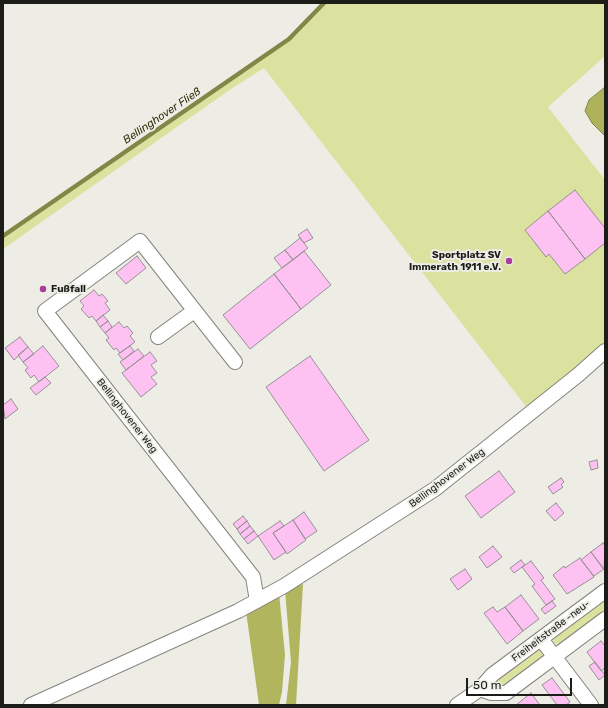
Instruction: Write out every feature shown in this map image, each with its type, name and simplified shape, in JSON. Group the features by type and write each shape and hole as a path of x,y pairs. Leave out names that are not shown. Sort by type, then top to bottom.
{"street":[{"name":"Bellinghovener Weg","path":"194,311 140,241 45,312 254,577 257,601"},
{"path":"158,337 194,311 235,362"},
{"name":"Bellinghovener Weg","path":"31,705 238,611 284,586 371,532 436,489 578,375 605,351"},
{"name":"Freiheitstraße -neu-","path":"457,705 480,689 492,675 605,591"},
{"path":"480,689 491,693 506,693 605,619"},
{"path":"542,639 591,705"}],"shaded area":[{"name":"Sportplatz SV Immerath 1911 e.V.","path":"327,3 605,3 605,56 548,107 605,180 605,342 528,409 264,68 231,89 3,249 3,233 296,35"},
{"path":"605,87 605,136 592,123 585,111 589,100"},
{"path":"303,584 296,705 286,705 291,662 285,590"},
{"path":"279,593 285,655 282,692 279,705 259,705 246,611"},
{"path":"605,595 605,612 561,644 554,643 553,638"},
{"path":"539,647 545,655 542,659 502,688 490,686 490,681"}],"building":[{"path":"575,190 605,228 605,243 585,259 548,211"},
{"path":"548,211 585,259 565,274 549,254 546,257 525,230"},
{"path":"307,229 313,238 304,243 298,235"},
{"path":"300,238 308,248 293,260 285,250"},
{"path":"285,250 293,260 282,268 274,258"},
{"path":"304,251 331,285 301,309 274,274"},
{"path":"137,256 146,268 126,284 116,273"},
{"path":"274,274 301,309 250,349 223,315"},
{"path":"94,290 99,296 102,294 108,301 105,303 110,310 96,321 92,316 89,318 81,309 84,306 80,301"},
{"path":"103,315 108,321 100,327 96,321"},
{"path":"108,321 112,327 105,333 100,327"},
{"path":"119,322 124,328 127,326 133,333 130,336 135,342 120,353 116,348 114,350 106,340 109,338 105,333"},
{"path":"20,337 28,347 14,360 5,348"},
{"path":"43,346 59,366 39,382 34,375 31,378 25,370 28,368 23,362"},
{"path":"130,346 134,351 123,360 118,354"},
{"path":"28,347 34,354 23,362 18,355"},
{"path":"138,349 144,356 126,370 120,362"},
{"path":"150,352 157,361 151,365 157,373 151,377 157,384 141,397 122,373"},
{"path":"310,356 369,440 324,471 266,387"},
{"path":"45,377 51,383 36,395 30,388"},
{"path":"11,399 18,409 5,419 3,405"},
{"path":"597,460 598,468 591,470 589,462"},
{"path":"499,471 515,492 481,518 465,496"},
{"path":"561,478 564,482 561,485 563,487 553,494 548,487"},
{"path":"556,503 564,513 555,521 546,511"},
{"path":"304,512 317,531 305,539 293,520"},
{"path":"243,516 247,521 237,529 233,524"},
{"path":"293,520 306,540 287,554 273,533"},
{"path":"247,521 250,526 240,534 237,529"},
{"path":"280,521 284,526 273,533 286,552 274,560 258,536"},
{"path":"250,526 254,531 244,539 240,534"},
{"path":"254,531 258,536 248,544 244,539"},
{"path":"603,543 605,546 604,570 591,552"},
{"path":"493,546 502,557 487,568 479,557"},
{"path":"591,552 604,569 594,576 581,560"},
{"path":"580,558 594,577 567,594 553,575 564,566 565,568"},
{"path":"521,560 525,565 514,573 510,568"},
{"path":"531,561 544,578 541,580 555,599 546,605 532,586 535,584 522,567"},
{"path":"465,569 472,579 458,590 450,579"},
{"path":"521,595 539,619 523,631 505,607"},
{"path":"552,601 556,606 545,614 541,609"},
{"path":"493,607 497,612 505,607 523,631 507,644 484,613"},
{"path":"601,641 605,646 605,668 601,671 587,652"},
{"path":"595,662 605,675 599,680 589,666"},
{"path":"552,678 570,702 566,705 557,705 542,685"},
{"path":"531,693 540,705 516,705"}],"waterway":[{"name":"Bellinghover Fließ","path":"3,236 289,39 324,3"}],"place":[{"name":"Sportplatz SV Immerath 1911 e.V.","path":"509,261"},
{"name":"Fußfall","path":"43,289"}]}
